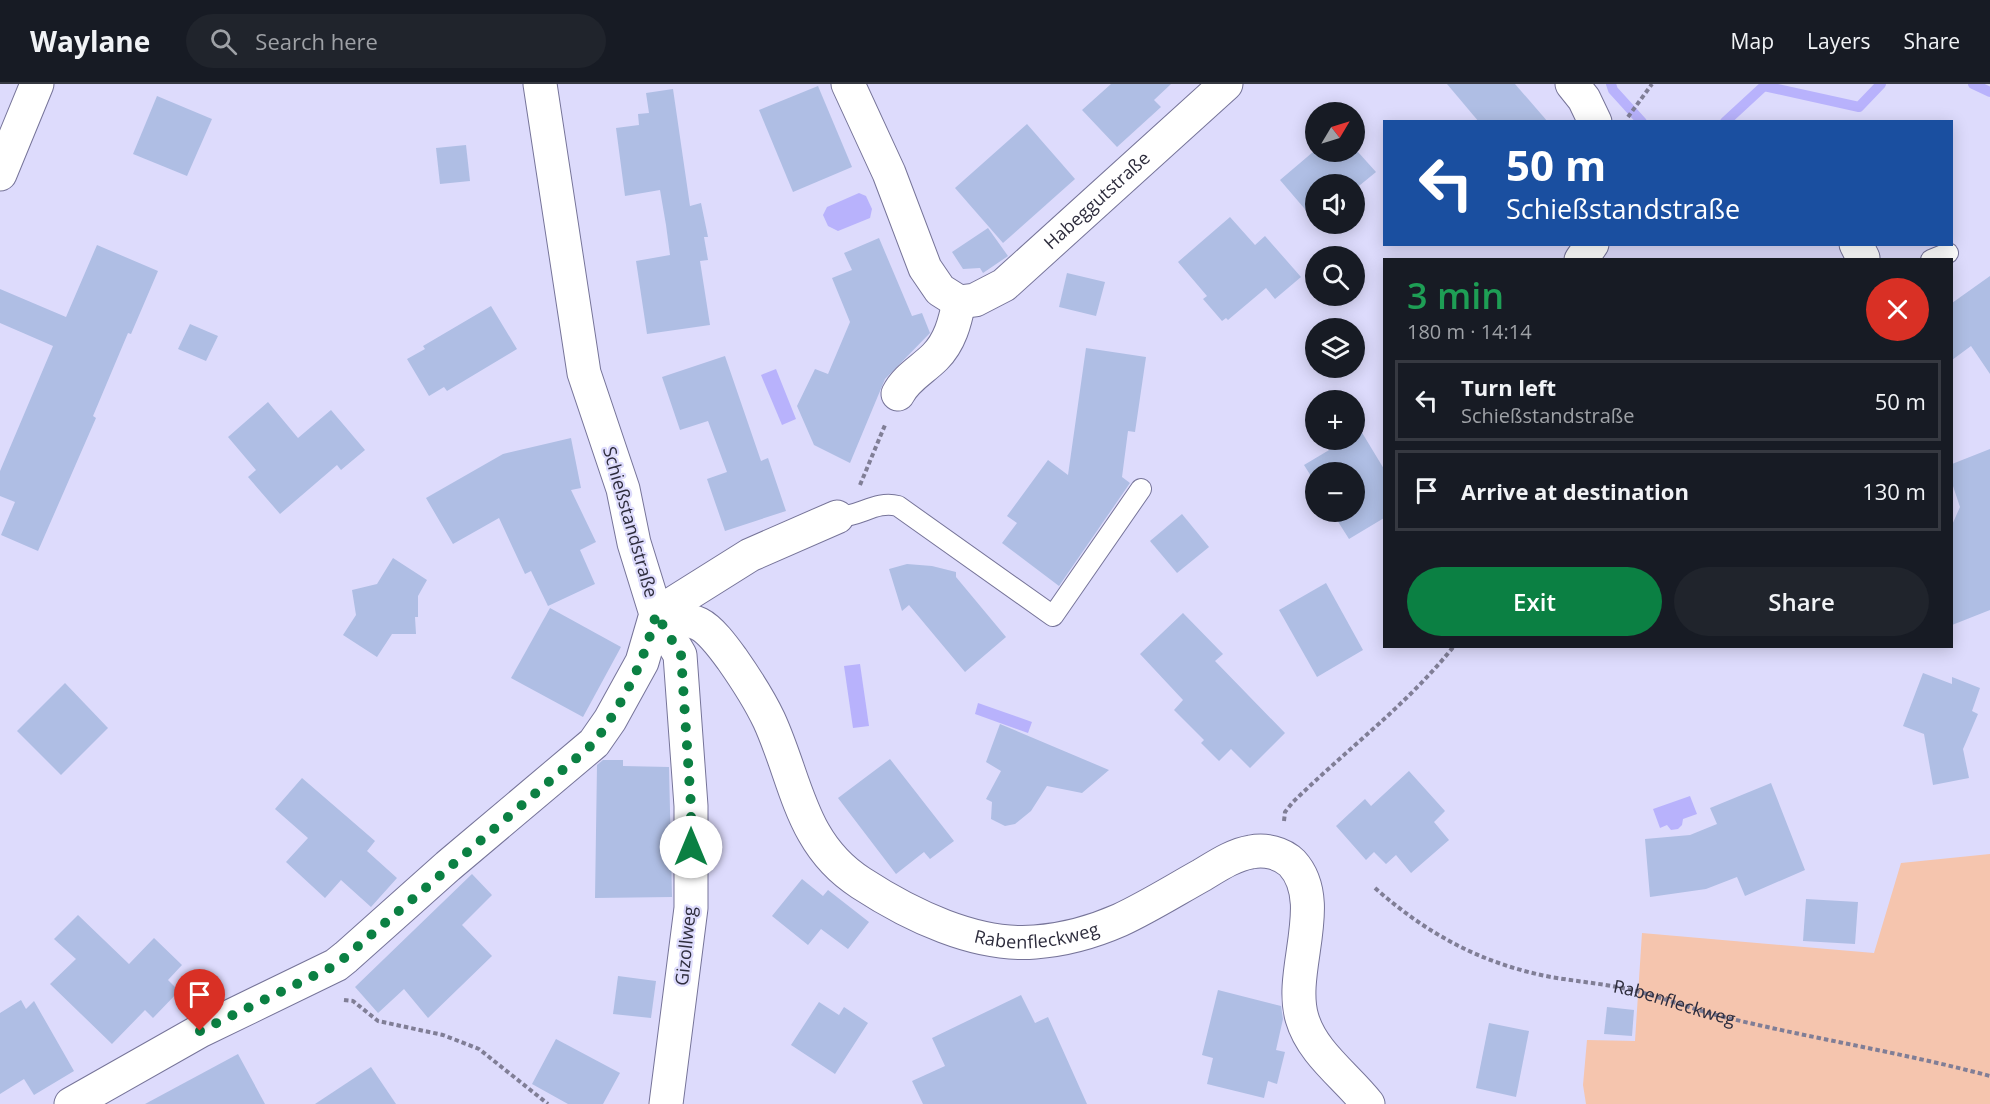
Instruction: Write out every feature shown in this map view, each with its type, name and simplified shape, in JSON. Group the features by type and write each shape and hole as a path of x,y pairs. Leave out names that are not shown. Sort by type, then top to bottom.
{"street":[{"path":"0,174 37,84"},
{"name":"Schießstandstraße","path":"71,1104 200,1031 336,965 448,866 594,743 610,720 642,662 656,614 634,543 623,489 584,373 540,84"},
{"path":"848,84 889,173 926,268 940,290 959,302 955,323 944,347 902,385 898,394"},
{"name":"Habeggutstraße","path":"959,302 975,300 1004,285 1226,84"},
{"path":"1572,84 1584,99 1610,120"},
{"path":"656,614 735,563 837,517"},
{"name":"Rabenfleckweg","path":"656,614 699,624 718,642 745,677 770,722 800,806 815,838 831,860 858,881 897,905 956,929 1008,941 1053,939 1121,919 1242,854 1258,851 1280,855"},
{"name":"Gizollweg","path":"656,614 681,655 691,806 691,908 666,1104"},
{"path":"1280,855 1295,868 1306,899 1299,982 1303,1021 1320,1051 1368,1104"}],"lane":[{"path":"837,517 852,517 880,503 898,506 1053,616 1141,489"}],"path":[{"path":"1613,120 1637,104 1652,84"},
{"path":"837,517 855,496 898,394"},
{"path":"1280,855 1285,812 1293,802 1389,715 1438,667 1452,648"},
{"name":"Rabenfleckweg","path":"1375,888 1408,917 1440,938 1512,967 1550,977 1638,992 1726,1018 1823,1037 1885,1054 1941,1063 1990,1076"},
{"path":"333,998 353,1001 378,1021 443,1035 479,1049 548,1104"}],"shaded area":[{"path":"859,193 866,196 872,209 870,218 838,231 828,226 823,215 827,207"},
{"path":"776,369 796,419 782,425 761,375"},
{"path":"860,664 869,726 853,728 844,666"},
{"path":"978,703 1032,722 1028,733 975,714"},
{"path":"1690,796 1697,814 1683,819 1678,829 1671,830 1667,825 1660,828 1653,809"},
{"path":"1990,854 1990,1104 1586,1104 1583,1085 1587,1040 1635,1041 1642,933 1874,953 1901,863"}],"building":[{"path":"1111,84 1171,84 1154,100 1161,107 1117,147 1082,110"},
{"path":"1447,84 1515,84 1546,120 1477,120"},
{"path":"818,86 852,167 793,192 759,110"},
{"path":"673,89 690,206 701,203 708,237 704,237 708,260 700,261 710,325 647,334 636,261 670,255 666,225 660,190 625,196 616,128 639,125 638,114 649,113 646,93"},
{"path":"157,96 212,119 187,176 133,154"},
{"path":"1027,124 1075,179 1003,243 955,188"},
{"path":"466,145 470,181 440,184 436,148"},
{"path":"1305,159 1305,162 1365,162 1365,160 1376,172 1365,181 1365,174 1305,174 1305,209 1280,180"},
{"path":"1230,217 1255,245 1265,236 1301,277 1275,299 1266,288 1228,320 1226,318 1222,321 1203,299 1207,296 1178,262"},
{"path":"988,228 1008,256 983,273 980,268 963,269 952,252"},
{"path":"879,238 912,316 922,313 930,333 885,379 850,463 814,445 797,406 815,369 828,374 850,322 832,278 852,270 844,253"},
{"path":"97,245 158,271 131,334 128,333 93,416 96,418 38,551 1,535 15,502 0,496 0,471 53,346 0,323 0,289 66,317"},
{"path":"1067,273 1105,282 1096,316 1059,307"},
{"path":"1990,276 1990,374 1971,346 1953,359 1953,302"},
{"path":"491,306 517,349 447,391 444,387 429,396 407,359 425,349 423,346"},
{"path":"190,324 218,336 206,361 178,349"},
{"path":"1086,348 1146,357 1135,432 1128,431 1122,477 1130,483 1059,586 1002,543 1017,523 1007,516 1048,460 1068,475"},
{"path":"725,356 761,461 768,458 786,511 725,531 707,479 727,472 708,421 680,430 662,377"},
{"path":"268,402 298,438 331,410 365,450 341,470 337,465 280,514 248,477 256,470 228,437"},
{"path":"571,438 581,488 571,490 596,542 580,550 595,584 548,606 531,571 525,574 499,518 453,544 426,498 503,454"},
{"path":"1365,438 1383,467 1383,519 1349,539 1338,522 1365,522 1365,462 1309,462 1329,450 1365,450"},
{"path":"1990,449 1990,610 1953,625 1953,523 1960,507 1953,486 1953,464"},
{"path":"1182,514 1209,547 1177,573 1150,541"},
{"path":"393,558 427,580 418,596 418,617 415,617 416,634 392,634 377,657 343,635 356,615 352,590 377,584"},
{"path":"907,564 932,566 956,572 956,577 1006,637 965,672 909,605 902,611 889,569"},
{"path":"1326,583 1363,650 1317,677 1279,610"},
{"path":"550,608 621,647 583,717 511,678"},
{"path":"1183,613 1223,654 1215,661 1285,733 1250,768 1231,749 1219,761 1201,743 1204,740 1174,710 1183,700 1140,654"},
{"path":"1923,673 1952,684 1952,677 1980,688 1972,711 1978,714 1963,749 1969,778 1933,785 1924,734 1903,726"},
{"path":"65,683 108,728 61,775 17,731"},
{"path":"1000,724 1109,770 1082,793 1047,786 1031,811 1015,824 1005,826 991,819 992,802 986,799 1001,771 986,762"},
{"path":"890,759 954,841 930,859 924,852 896,874 838,798"},
{"path":"603,760 623,760 623,766 669,767 672,897 595,898 597,765"},
{"path":"1409,771 1445,811 1434,822 1449,840 1411,873 1396,855 1386,864 1374,852 1366,860 1336,826 1365,799 1371,806"},
{"path":"302,778 375,841 367,851 397,878 371,907 341,880 325,898 286,862 308,838 275,809"},
{"path":"1771,783 1805,870 1745,896 1737,877 1706,889 1650,897 1645,839 1690,835 1717,824 1710,808"},
{"path":"472,874 492,895 462,925 492,956 428,1018 404,989 378,1013 355,987"},
{"path":"802,879 823,896 828,890 869,922 848,949 821,929 808,945 772,916"},
{"path":"1806,899 1858,902 1855,944 1803,941"},
{"path":"78,915 129,964 154,938 182,965 168,980 179,991 153,1018 145,1010 112,1044 50,984 76,959 54,939"},
{"path":"618,976 656,981 651,1018 613,1014"},
{"path":"1218,990 1281,1006 1283,1019 1276,1050 1285,1052 1277,1084 1268,1081 1264,1098 1207,1084 1213,1058 1202,1055"},
{"path":"1021,995 1035,1023 1048,1017 1087,1104 923,1104 912,1081 945,1066 932,1038"},
{"path":"21,1000 26,1009 34,1001 74,1071 34,1095 24,1079 0,1094 0,1013"},
{"path":"819,1002 839,1015 844,1007 868,1023 835,1074 791,1045"},
{"path":"1607,1007 1634,1010 1632,1036 1604,1034"},
{"path":"1489,1023 1529,1031 1516,1097 1476,1088"},
{"path":"556,1039 620,1073 603,1104 568,1104 532,1084"},
{"path":"238,1054 265,1104 145,1104"},
{"path":"371,1067 396,1104 315,1104"}],"waterway":[{"path":"1611,84 1613,90 1640,120"},
{"path":"1727,120 1764,86 1859,107 1881,84"},
{"path":"1973,84 1990,92"}],"route":[{"path":"200,1031 336,965 448,866 594,743 628,690 642,662 656,614 681,655 691,806 691,847"}]}
